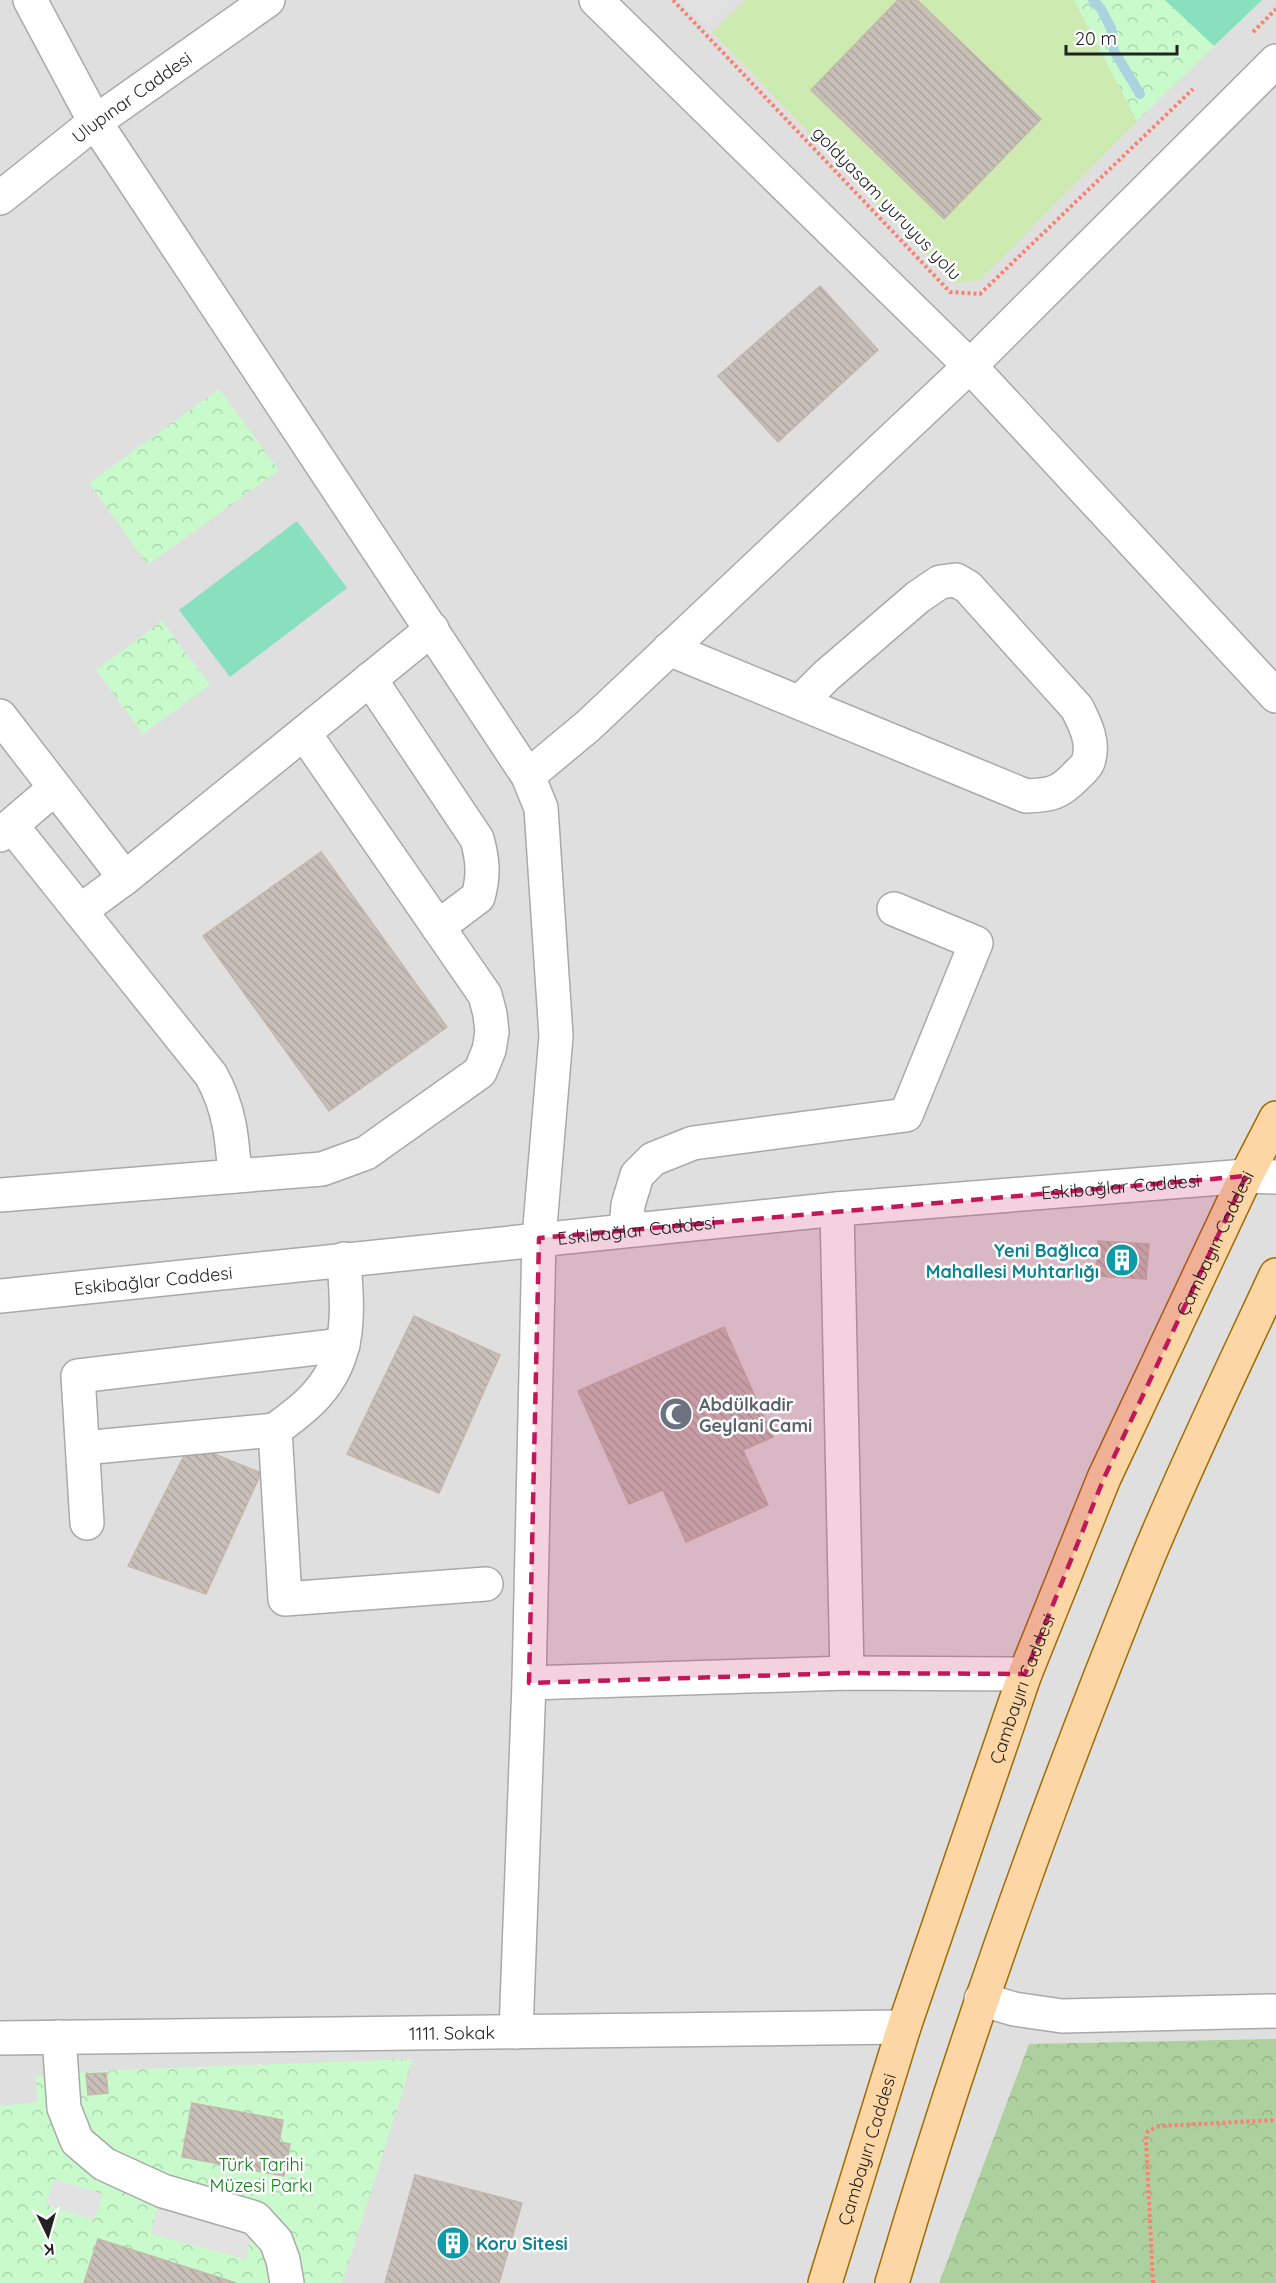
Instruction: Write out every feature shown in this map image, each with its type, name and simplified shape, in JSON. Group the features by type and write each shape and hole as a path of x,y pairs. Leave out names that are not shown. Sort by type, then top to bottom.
{"main road":[{"name":"Çambayırı Caddesi","path":"825,2283 904,2027 1025,1674 1104,1478 1261,1176 1276,1118"},
{"path":"892,2283 925,2170 981,1999 1075,1740 1143,1570 1202,1432 1276,1275"}],"street":[{"path":"30,0 95,122 528,776 541,808 556,1036 539,1238 529,1683 516,2032"},
{"name":"Ulupınar Caddesi","path":"0,198 95,122 268,0"},
{"path":"597,0 970,366 1276,696"},
{"path":"528,776 588,726 970,366 1276,61"},
{"path":"669,649 1026,796 1049,795 1065,787 1088,763 1090,746 1088,730 1077,708 968,587 956,580 940,582 918,597 826,676 800,702"},
{"path":"80,911 125,878 432,629"},
{"path":"370,679 477,839 482,855 483,872 478,897 438,927"},
{"path":"0,716 125,878"},
{"path":"0,1195 322,1169 366,1153 480,1072 489,1050 492,1032 485,995 304,733"},
{"path":"55,788 6,831 80,911 211,1075 227,1108 231,1126 235,1176"},
{"path":"626,1230 628,1204 638,1175 653,1159 693,1143 906,1115 976,943 894,909"},
{"name":"Eskibağlar Caddesi","path":"0,1296 539,1238 837,1209 1261,1176"},
{"path":"837,1209 847,1673"},
{"path":"83,1448 275,1430 318,1394 338,1363 347,1321 344,1259"},
{"path":"87,1523 78,1376 343,1345"},
{"path":"275,1430 285,1599 486,1584"},
{"path":"529,1683 847,1673 1025,1674"},
{"path":"981,1999 1014,2009 1062,2016 1276,2011"},
{"name":"1111. Sokak","path":"0,2038 904,2027"},
{"path":"59,2037 64,2108 77,2141 104,2164 163,2191 255,2218 276,2241 283,2260 287,2283"}],"path":[{"name":"goldyasam yuruyus yolu","path":"674,0 950,292 980,294 1200,82"},
{"path":"1251,34 1276,9"},
{"path":"1153,2283 1146,2139 1148,2131 1159,2126 1276,2120"}],"highlighted area":[{"path":"1246,1176 1104,1478 1025,1674 847,1673 529,1683 539,1238"}],"shaded area":[{"path":"0,0 1276,0 1276,2283 0,2283"},
{"path":"675,0 731,0 706,24"},
{"path":"54,2179 103,2194 94,2220 46,2205"},
{"path":"157,2208 252,2233 246,2259 151,2234"}],"green space":[{"path":"746,0 1074,0 1137,121 980,280 954,283 712,32"},
{"path":"1074,0 1262,0 1137,121"},
{"path":"1165,0 1262,0 1214,46"},
{"path":"219,389 279,470 148,565 89,483"},
{"path":"297,521 347,588 230,677 179,610"},
{"path":"162,621 210,685 143,734 96,670"},
{"path":"1276,2039 1276,2283 939,2283 1029,2044"},
{"name":"Türk Tarihi Müzesi Parkı","path":"413,2059 342,2283 0,2283 0,2106 37,2102 36,2076 116,2070"}],"building":[{"path":"898,0 917,0 1041,119 944,219 811,90"},
{"path":"820,286 878,350 778,442 718,376"},
{"path":"321,852 447,1027 329,1111 203,936"},
{"name":"Yeni Bağlıca Mahallesi Muhtarlığı","path":"1098,1241 1149,1244 1146,1279 1096,1276"},
{"path":"414,1316 500,1355 439,1493 347,1454"},
{"name":"Abdülkadir Geylani Cami","path":"724,1327 773,1437 743,1450 768,1505 686,1542 663,1490 629,1504 578,1391"},
{"path":"190,1444 261,1473 206,1594 128,1566"},
{"path":"106,2073 108,2093 88,2095 86,2074"},
{"path":"192,2103 283,2120 279,2142 290,2144 284,2176 182,2157"},
{"name":"Koru Sitesi","path":"415,2175 522,2203 499,2283 385,2283"},
{"path":"98,2239 236,2283 84,2283"}],"waterway":[{"path":"1093,0 1101,9 1111,28 1114,51 1140,94"}],"place":[{"name":"Yeni Bağlıca Mahallesi Muhtarlığı","path":"1122,1260"},
{"name":"Abdülkadir Geylani Cami","path":"676,1414"},
{"name":"Koru Sitesi","path":"453,2243"}]}
